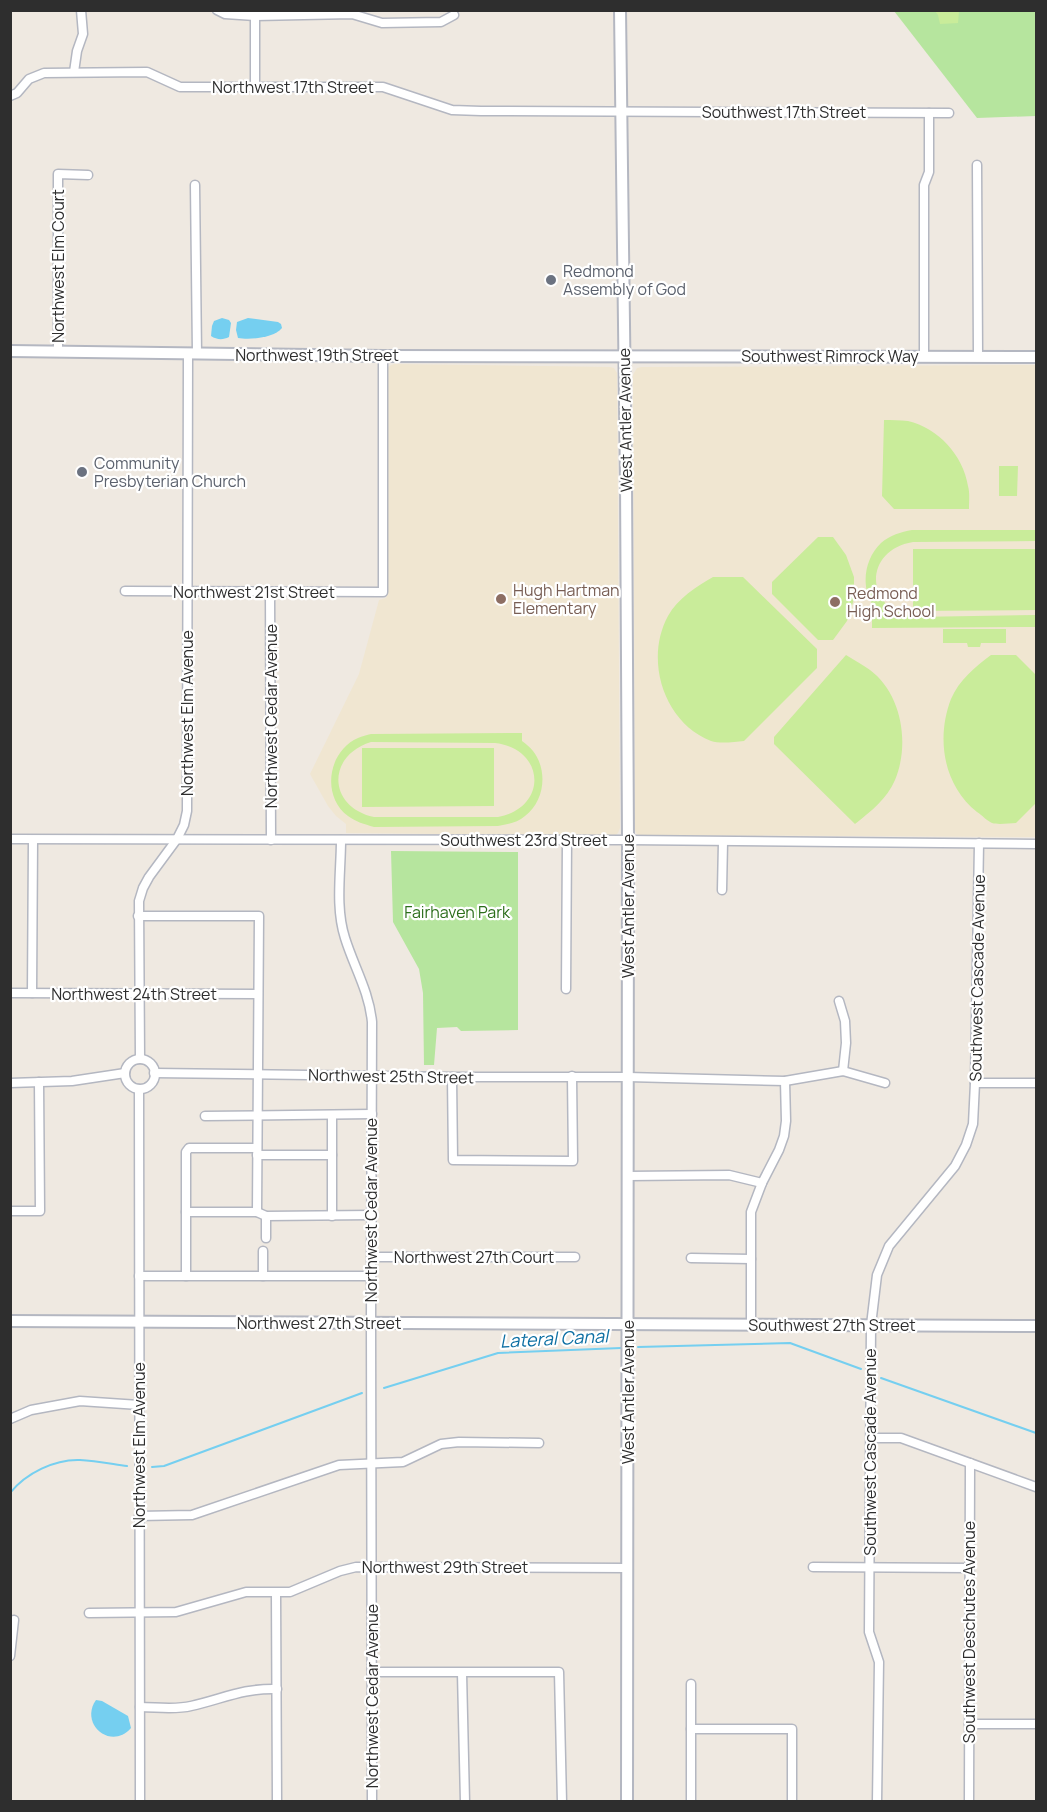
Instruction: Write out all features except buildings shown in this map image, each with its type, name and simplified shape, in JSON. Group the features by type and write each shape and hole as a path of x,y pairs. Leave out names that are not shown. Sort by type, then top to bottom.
{"street":[{"path":"74,72 77,51 83,34 81,10"},
{"path":"217,10 225,14 255,16 352,14 382,23 441,22 454,15"},
{"name":"West Antler Avenue","path":"620,10 628,840 627,1802"},
{"path":"255,16 255,88"},
{"name":"Northwest 17th Street","path":"10,96 17,93 29,79 44,73 147,72 180,87 383,87 452,110 620,112"},
{"name":"Southwest 17th Street","path":"620,112 948,113"},
{"path":"924,356 924,185 929,172 929,113"},
{"path":"977,165 978,356"},
{"name":"Northwest Elm Court","path":"58,351 58,174 88,175"},
{"name":"Northwest Elm Avenue","path":"140,1059 139,901 142,888 177,839 184,825 187,811 195,185"},
{"name":"Northwest 19th Street","path":"10,351 624,357"},
{"name":"Northwest 21st Street","path":"125,591 383,592 383,356"},
{"name":"Southwest Rimrock Way","path":"624,357 1036,357"},
{"name":"Northwest Cedar Avenue","path":"270,592 271,840"},
{"name":"Southwest 23rd Street","path":"10,839 628,840 1036,844"},
{"path":"32,993 33,840"},
{"name":"Northwest Cedar Avenue","path":"341,840 340,914 344,936 364,983 372,1022 372,1802"},
{"path":"566,989 567,840"},
{"path":"723,842 723,890"},
{"name":"Southwest Cascade Avenue","path":"877,1802 879,1662 869,1632 871,1325 877,1275 890,1246 955,1166 966,1145 972,1124 975,1083 979,843"},
{"path":"138,916 259,916 257,1151 266,1238"},
{"name":"Northwest 24th Street","path":"10,993 258,994"},
{"path":"838,1001 845,1021 846,1043 843,1071 885,1083"},
{"path":"140,1059 148,1062 154,1073 152,1083 139,1089 127,1082 125,1073 131,1062 140,1059"},
{"name":"Northwest 25th Street","path":"154,1073 452,1077 572,1076 785,1081 843,1071"},
{"path":"10,1083 72,1081 125,1073"},
{"path":"452,1077 453,1161 573,1161 572,1076"},
{"path":"750,1325 750,1212 784,1136 785,1081"},
{"path":"10,1211 40,1211 39,1082"},
{"path":"975,1083 1036,1083"},
{"name":"Northwest Elm Avenue","path":"139,1089 140,1802"},
{"path":"332,1114 332,1216"},
{"path":"205,1116 372,1114"},
{"path":"186,1276 186,1152 189,1148 332,1155"},
{"path":"628,1176 729,1175 762,1183"},
{"path":"186,1212 372,1215"},
{"path":"263,1251 263,1276"},
{"name":"Northwest 27th Court","path":"372,1257 575,1257"},
{"path":"691,1258 750,1258"},
{"path":"139,1276 372,1276"},
{"name":"Northwest 27th Street","path":"10,1321 627,1324"},
{"name":"Southwest 27th Street","path":"627,1324 1036,1326"},
{"path":"10,1419 31,1410 80,1401 139,1405"},
{"path":"871,1438 901,1438 1036,1487"},
{"path":"140,1516 192,1515 339,1465 403,1462 441,1444 459,1442 539,1443"},
{"name":"Southwest Deschutes Avenue","path":"969,1802 970,1463"},
{"name":"Northwest 29th Street","path":"89,1613 176,1612 246,1592 290,1592 340,1571 356,1567 628,1568"},
{"path":"813,1567 969,1568"},
{"path":"276,1593 277,1802"},
{"path":"10,1656 14,1620"},
{"path":"372,1672 560,1672 562,1802"},
{"path":"462,1673 465,1802"},
{"path":"691,1684 691,1802"},
{"path":"140,1707 188,1707 241,1691 258,1688 277,1689"},
{"path":"969,1724 1036,1724"},
{"path":"691,1729 792,1729 792,1802"}],"shaded area":[{"name":"Hugh Hartman Elementary","path":"394,364 610,367 614,368 617,373 620,828 614,836 346,833 346,824 328,806 310,774 359,674 379,600 386,598 388,592 387,370"},
{"name":"Redmond High School","path":"1036,365 1036,837 637,834 635,830 633,375 637,368"}],"green space":[{"path":"894,11 1036,11 1036,116 977,118"},
{"path":"935,11 959,11 958,23 940,24"},
{"path":"884,420 908,421 939,436 961,464 969,492 969,509 894,509 882,496"},
{"path":"999,466 1018,466 1017,496 999,496"},
{"path":"912,530 1036,530 1036,541 913,542 897,547 885,556 878,567 876,580 879,592 886,603 898,612 914,617 1036,615 1036,627 872,628 872,617 882,616 869,597 867,589 866,572 871,556 888,538"},
{"path":"818,537 833,537 846,555 854,577 854,599 847,621 833,640 818,640 772,594 772,582"},
{"path":"913,549 1036,549 1036,610 913,611"},
{"path":"713,577 743,577 817,649 817,668 744,741 715,742 695,732 681,720 670,705 659,670 658,652 661,633 668,616 682,598"},
{"path":"943,629 1006,629 1006,643 981,643 980,647 968,647 967,643 943,643"},
{"path":"846,655 870,670 890,692 900,720 902,736 900,766 892,787 878,804 855,824 774,744 774,737"},
{"path":"991,655 1016,655 1036,675 1036,803 1016,823 992,823 977,812 956,788 946,760 944,729 946,714 954,692 973,669"},
{"path":"522,733 522,741 533,751 541,767 542,785 537,802 532,810 522,818 498,826 374,827 363,824 348,816 339,807 331,786 332,774 340,753 348,744 371,734","holes":["371,742 495,743 512,748 524,756 532,767 534,779 532,791 526,802 514,811 498,817 374,817 359,811 348,803 341,793 338,781 340,769 346,758 356,749"]},
{"path":"362,748 494,748 494,806 362,807"},
{"name":"Fairhaven Park","path":"391,851 518,852 518,1030 461,1031 457,1027 437,1028 434,1065 424,1065 423,993 419,969 393,922"}],"water":[{"path":"222,318 231,323 229,337 218,339 211,336 212,326 214,321"},
{"path":"248,318 278,322 282,328 268,336 238,338 237,322"},
{"path":"96,1700 128,1716 131,1728 115,1737 100,1732 91,1718"}],"waterway":[{"name":"Lateral Canal","path":"638,1347 790,1343 861,1369"},
{"name":"Lateral Canal","path":"384,1388 498,1353 621,1348"},
{"name":"Lateral Canal","path":"881,1378 1036,1433"},
{"name":"Lateral Canal","path":"152,1467 164,1466 362,1393"},
{"name":"Lateral Canal","path":"10,1493 24,1479 61,1462 80,1460 127,1466"}],"place":[{"name":"Redmond Assembly of God","path":"551,280"},
{"name":"Community Presbyterian Church","path":"82,472"},
{"name":"Hugh Hartman Elementary","path":"501,599"},
{"name":"Redmond High School","path":"835,602"}]}
